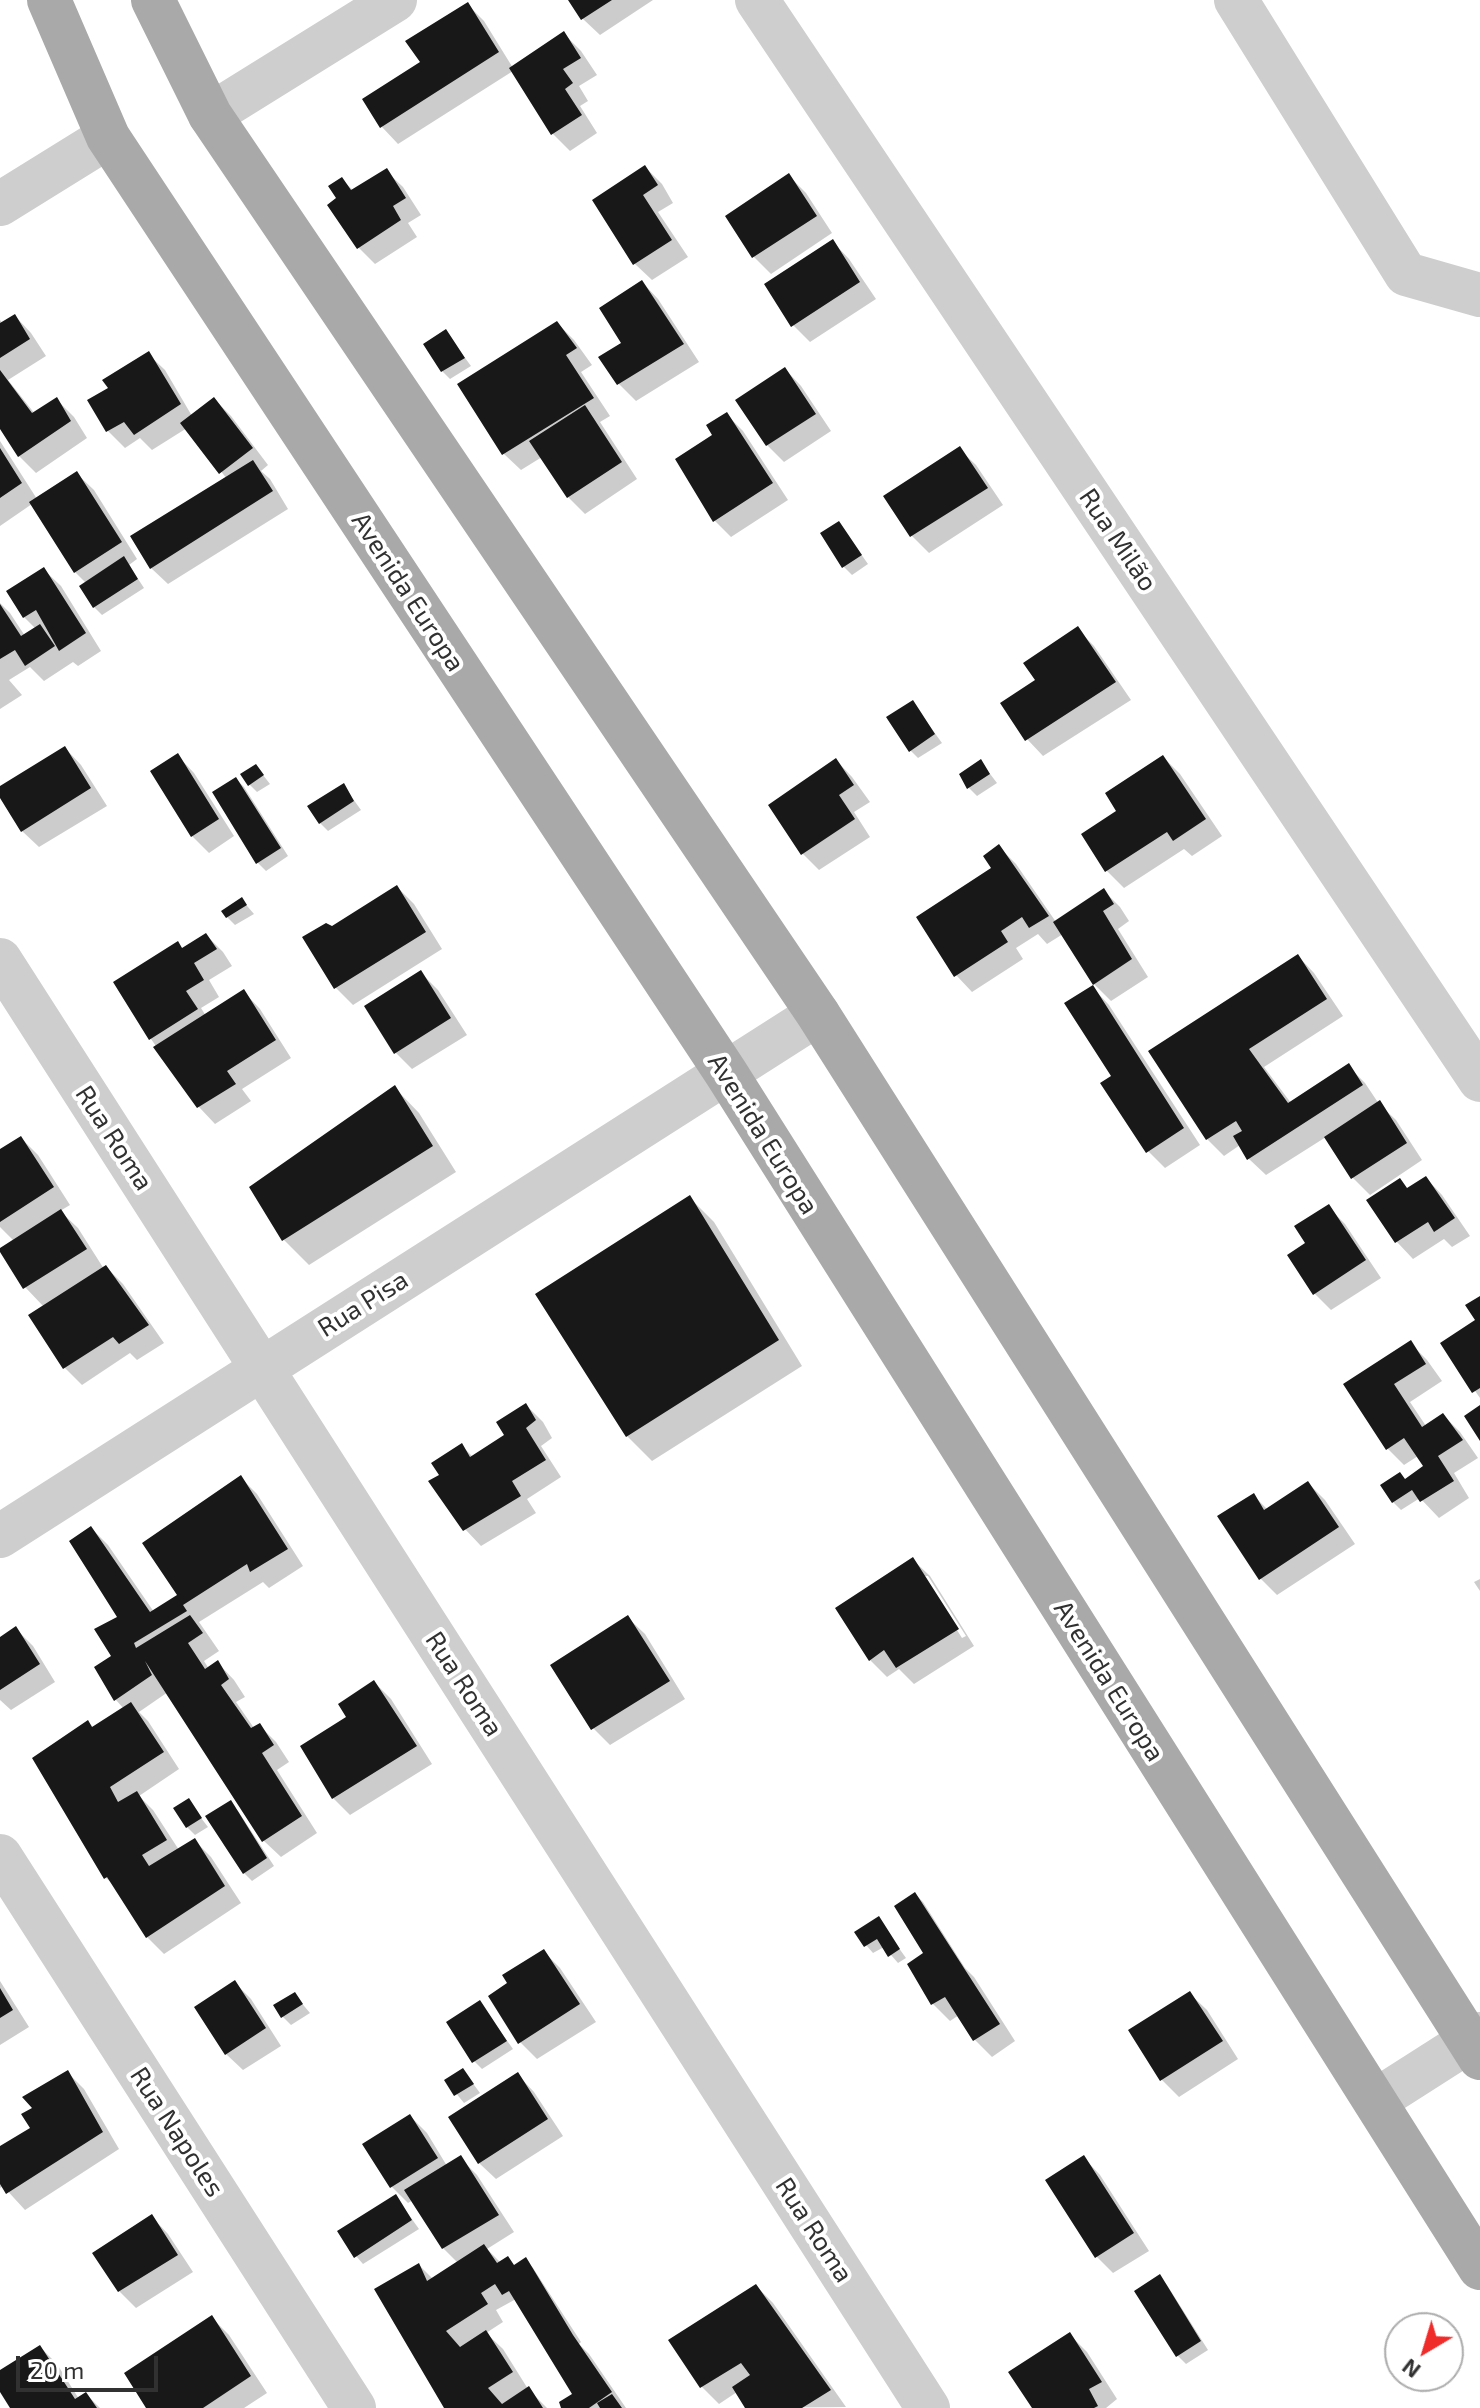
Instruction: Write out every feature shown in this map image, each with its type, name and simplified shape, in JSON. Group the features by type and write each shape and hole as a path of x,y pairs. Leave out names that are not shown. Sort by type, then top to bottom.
{"main road":[{"name":"Avenida Europa","path":"49,0 108,137 726,1073 1480,2268"},
{"path":"153,0 210,115 818,1014 1476,2044"}],"street":[{"path":"210,115 395,0"},
{"name":"Rua Milão","path":"757,0 1480,1080"},
{"path":"1236,0 1406,274 1480,295"},
{"path":"0,204 108,137"},
{"name":"Rua Roma","path":"0,960 928,2408"},
{"name":"Rua Pisa","path":"0,1536 818,1014"},
{"name":"Rua Napoles","path":"0,1856 354,2408"},
{"path":"1375,2101 1476,2044"}],"building":[{"path":"568,0 612,0 581,20"},
{"path":"468,2 499,52 380,128 362,99 420,62 405,41"},
{"path":"564,31 581,58 563,69 573,83 565,89 582,115 551,135 509,68"},
{"path":"645,165 658,185 643,195 672,240 633,265 592,200"},
{"path":"387,168 406,198 393,206 401,220 357,249 327,205 336,198 328,186 342,177 351,190"},
{"path":"789,173 817,216 752,258 725,216"},
{"path":"833,239 860,282 791,327 764,284"},
{"path":"642,280 684,344 617,385 598,357 621,343 599,308"},
{"path":"15,314 30,339 0,358 0,323"},
{"path":"557,321 577,348 566,355 594,398 502,455 457,384"},
{"path":"446,329 465,358 441,372 423,344"},
{"path":"149,351 181,404 134,435 124,422 106,432 87,400 108,388 102,380"},
{"path":"785,367 816,414 766,446 735,400"},
{"path":"0,370 32,413 57,397 71,421 18,457 0,429"},
{"path":"214,397 253,448 219,474 180,423"},
{"path":"585,405 622,462 567,498 529,441"},
{"path":"727,412 773,483 713,522 675,459 712,435 706,425"},
{"path":"960,446 988,488 910,537 883,496"},
{"path":"0,448 22,483 0,498"},
{"path":"253,460 273,491 150,569 130,536"},
{"path":"77,471 122,542 74,573 29,502"},
{"path":"839,521 862,555 842,568 820,533"},
{"path":"124,556 138,579 93,608 79,586"},
{"path":"44,567 86,633 59,651 36,610 23,618 6,591"},
{"path":"0,604 21,636 40,624 55,646 25,666 15,650 0,659"},
{"path":"1078,626 1116,682 1025,741 1000,703 1035,680 1023,663"},
{"path":"913,700 935,734 909,752 886,717"},
{"path":"65,746 91,788 21,832 0,798 0,786"},
{"path":"178,753 219,819 191,837 150,771"},
{"path":"1163,755 1206,819 1173,841 1167,832 1105,872 1081,834 1116,811 1105,793"},
{"path":"836,758 854,785 839,795 855,819 801,855 768,805"},
{"path":"981,759 990,774 967,789 959,774"},
{"path":"256,764 264,775 248,786 240,774"},
{"path":"236,777 281,848 256,864 212,792"},
{"path":"344,783 354,801 319,824 307,806"},
{"path":"999,844 1049,916 1029,928 1022,917 1001,931 1008,942 954,977 916,917 991,868 983,856"},
{"path":"397,885 426,932 334,989 302,937 326,923 332,926"},
{"path":"1104,888 1114,904 1103,911 1132,959 1093,985 1053,922"},
{"path":"242,897 247,905 226,918 221,911"},
{"path":"206,933 217,949 194,963 204,980 186,991 198,1009 149,1040 113,982 178,941 182,948"},
{"path":"1298,954 1327,999 1249,1049 1288,1103 1349,1063 1363,1085 1247,1160 1233,1136 1242,1131 1236,1121 1206,1140 1148,1051"},
{"path":"421,970 451,1018 394,1054 364,1006"},
{"path":"1093,985 1184,1128 1146,1153 1100,1083 1111,1076 1064,1003"},
{"path":"244,989 276,1040 227,1071 236,1084 197,1108 153,1047"},
{"path":"395,1085 433,1146 282,1241 249,1187"},
{"path":"1380,1100 1407,1143 1351,1179 1324,1137"},
{"path":"21,1136 54,1187 0,1222 0,1149"},
{"path":"1426,1176 1455,1218 1434,1232 1428,1222 1395,1243 1366,1200 1400,1178 1407,1188"},
{"path":"690,1195 779,1340 626,1437 535,1294"},
{"path":"1329,1204 1366,1260 1313,1295 1287,1255 1305,1243 1294,1226"},
{"path":"61,1209 87,1249 23,1289 0,1248"},
{"path":"106,1265 149,1325 119,1344 113,1337 63,1369 28,1315"},
{"path":"1480,1296 1480,1388 1472,1393 1440,1343 1475,1320 1465,1305"},
{"path":"1411,1340 1426,1364 1394,1384 1422,1427 1443,1413 1463,1440 1438,1456 1454,1481 1420,1502 1412,1490 1392,1503 1380,1485 1400,1472 1405,1479 1423,1466 1404,1438 1386,1450 1343,1384"},
{"path":"526,1403 536,1420 526,1428 546,1460 512,1481 521,1496 463,1531 428,1481 439,1475 431,1463 462,1443 470,1457 504,1435 496,1422"},
{"path":"1480,1405 1480,1441 1464,1416"},
{"path":"241,1475 288,1549 250,1572 247,1564 183,1605 187,1611 134,1643 136,1648 190,1615 203,1633 188,1643 205,1669 218,1660 229,1679 221,1685 251,1728 260,1723 274,1745 262,1753 302,1816 262,1842 145,1661 152,1675 114,1701 94,1667 111,1656 94,1629 117,1617 69,1541 91,1526 150,1612 177,1595 142,1543"},
{"path":"1308,1481 1339,1527 1259,1580 1217,1516 1254,1493 1264,1510"},
{"path":"913,1557 959,1629 896,1668 884,1650 869,1661 835,1608"},
{"path":"628,1615 670,1681 591,1730 550,1665"},
{"path":"16,1626 40,1664 0,1690 0,1637"},
{"path":"374,1680 417,1746 332,1799 300,1746 346,1717 338,1704"},
{"path":"131,1702 164,1752 110,1787 118,1802 137,1791 167,1840 142,1855 149,1866 195,1838 225,1886 146,1938 107,1877 104,1879 32,1758 88,1720 92,1727"},
{"path":"189,1798 202,1818 186,1828 173,1808"},
{"path":"231,1800 267,1858 243,1874 205,1816"},
{"path":"915,1892 1000,2024 973,2041 945,1997 931,2005 907,1964 923,1953 894,1906"},
{"path":"879,1916 900,1949 888,1957 877,1939 864,1947 854,1932"},
{"path":"544,1949 580,2004 518,2044 488,1996 507,1983 502,1975"},
{"path":"235,1980 266,2028 225,2055 194,2007"},
{"path":"0,1988 13,2010 0,2018"},
{"path":"1190,1991 1223,2041 1160,2081 1128,2030"},
{"path":"295,1992 303,2004 281,2018 273,2005"},
{"path":"480,2000 507,2041 472,2063 446,2022"},
{"path":"463,2068 474,2084 454,2096 444,2080"},
{"path":"68,2070 103,2132 6,2194 0,2184 0,2146 30,2128 21,2114 32,2108 22,2097"},
{"path":"518,2072 548,2119 478,2164 448,2117"},
{"path":"410,2114 438,2158 390,2188 362,2144"},
{"path":"461,2155 499,2215 442,2249 404,2190"},
{"path":"1084,2155 1134,2233 1095,2258 1045,2180"},
{"path":"396,2194 412,2220 354,2258 337,2231"},
{"path":"152,2214 178,2255 118,2292 92,2253"},
{"path":"484,2244 497,2263 508,2256 514,2265 526,2257 612,2392 589,2408 561,2408 559,2402 572,2394 509,2291 502,2295 495,2284 481,2293 488,2304 446,2331 460,2347 486,2330 513,2372 488,2388 502,2404 529,2386 543,2408 444,2408 374,2289 419,2263 427,2281"},
{"path":"1160,2274 1201,2341 1176,2357 1134,2291"},
{"path":"756,2284 831,2390 802,2408 745,2408 732,2387 750,2375 741,2363 700,2388 668,2340"},
{"path":"212,2315 251,2376 203,2408 146,2408 124,2373"},
{"path":"1070,2332 1102,2382 1089,2389 1098,2406 1032,2408 1008,2372"},
{"path":"40,2345 75,2399 86,2392 97,2408 10,2408 0,2392 0,2370"},
{"path":"612,2394 622,2408 600,2408 597,2403"}]}
